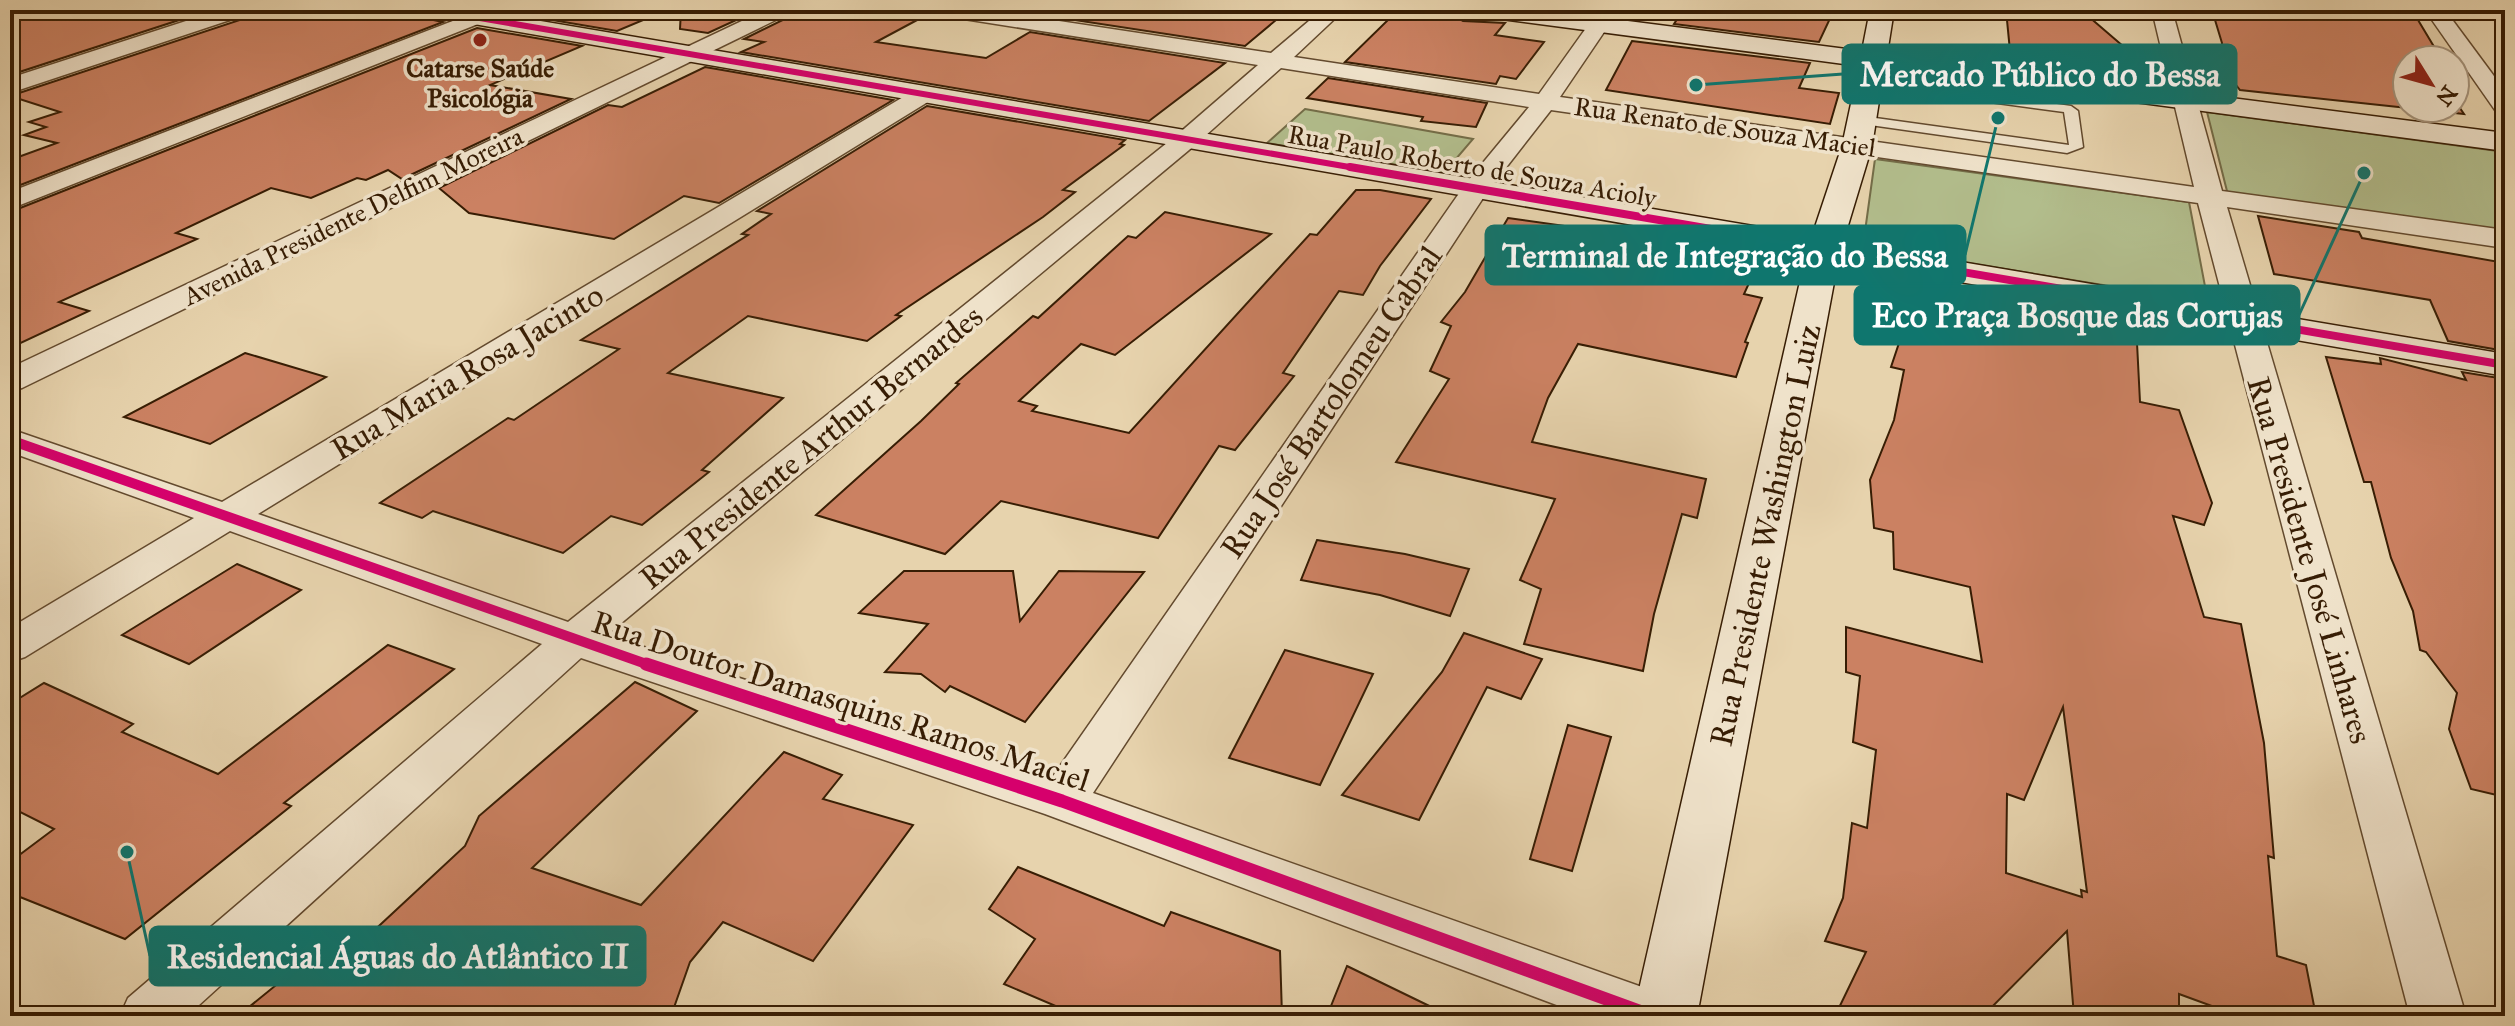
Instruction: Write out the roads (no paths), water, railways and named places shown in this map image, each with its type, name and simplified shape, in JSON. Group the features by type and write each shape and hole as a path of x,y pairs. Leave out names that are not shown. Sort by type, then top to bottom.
{"street":[{"path":"10,86 241,10"},
{"name":"Rua Paulo Roberto de Souza Acioly","path":"433,10 2243,323 2505,365"},
{"name":"Avenida Presidente Delfim Moreira","path":"10,381 781,10"},
{"name":"Rua Renato de Souza Maciel","path":"945,10 1545,102 1865,102 2210,197 2505,239"},
{"name":"Rua Presidente Arthur Bernardes","path":"148,1016 574,640 1186,140 1334,10"},
{"path":"1486,10 1605,18 1865,102 2184,100 2505,142"},
{"name":"Rua Presidente Washington Luiz","path":"1665,1016 1824,249 1865,102 1882,10"},
{"name":"Rua Presidente José Linhares","path":"2162,10 2243,323 2438,1016"},
{"path":"2435,10 2505,108"},
{"path":"10,201 476,18"},
{"name":"Rua José Bartolomeu Cabral","path":"1062,801 1476,188 1545,102 1605,18"},
{"name":"Rua Maria Rosa Jacinto","path":"10,647 923,95"},
{"name":"Rua Doutor Damasquins Ramos Maciel","path":"10,440 574,640 1062,801 1653,1016"}],"lane":[{"path":"1865,102 2067,109 2072,111 2076,147 2067,149 1865,102"}],"place":[{"name":"Catarse Saúde Psicológia","path":"480,40"},
{"name":"Mercado Público do Bessa","path":"1696,85"},
{"name":"Terminal de Integração do Bessa","path":"1998,118"},
{"name":"Eco Praça Bosque das Corujas","path":"2364,173"},
{"name":"Residencial Águas do Atlântico II","path":"127,852"}]}
